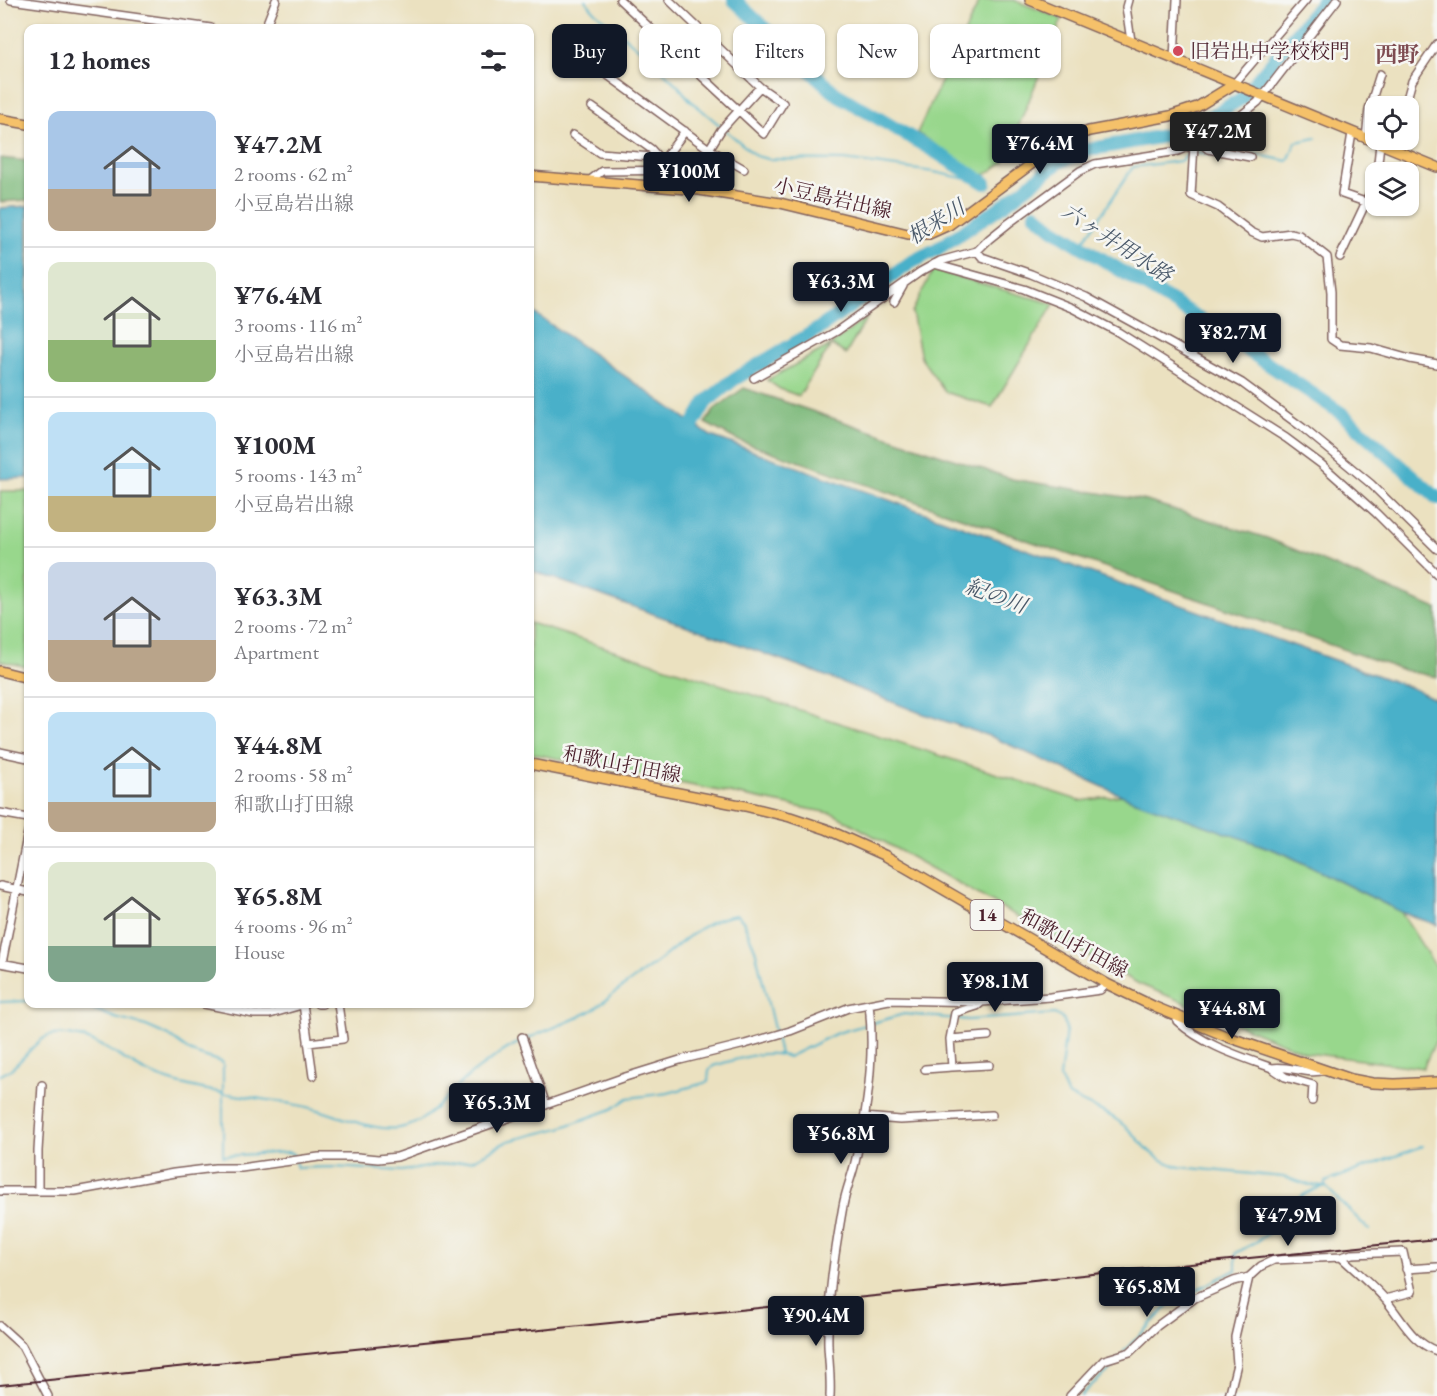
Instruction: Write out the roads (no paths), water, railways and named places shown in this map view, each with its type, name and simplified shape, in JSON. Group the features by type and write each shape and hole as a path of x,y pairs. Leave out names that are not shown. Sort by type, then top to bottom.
{"main road":[{"path":"1030,0 1365,138"},
{"name":"小豆島岩出線","path":"534,176 699,190 780,203 908,234 929,234 949,225 1064,140 1089,131 1170,116 1197,107 1236,86"},
{"path":"0,119 24,123"},
{"path":"1403,150 1437,167"},
{"path":"0,672 24,677"},
{"name":"和歌山打田線","path":"534,765 745,806 826,829 884,855 1107,984 1178,1017 1228,1037 1351,1079 1372,1083 1437,1082"}],"street":[{"path":"11,0 182,24"},
{"path":"267,24 276,0"},
{"path":"620,0 764,134 783,103 760,87 669,0"},
{"path":"1128,0 1126,7 1131,41"},
{"path":"1174,59 1177,0"},
{"path":"1236,86 1306,0"},
{"path":"754,378 837,331 934,264 977,251 1009,223 1080,171 1095,164 1179,151 1220,132 1258,102 1259,96 1337,0"},
{"path":"1408,96 1412,81 1437,44"},
{"path":"1373,96 1380,74"},
{"path":"612,78 709,148 744,169"},
{"path":"589,181 602,171 696,170 723,127 760,87"},
{"path":"592,106 651,149 659,158"},
{"path":"573,135 600,153 665,158 685,131"},
{"path":"1340,257 1365,202 1342,194 1352,133"},
{"path":"1197,144 1250,157"},
{"path":"1197,144 1191,195 1218,207 1251,232 1262,237 1291,232 1299,235 1327,257 1331,292 1331,339 1340,345 1371,348 1410,360 1437,364"},
{"path":"977,251 982,257 1086,297 1242,383 1303,428 1371,484 1437,549"},
{"path":"934,264 1024,289 1072,308 1118,332 1286,438 1321,464 1376,513 1437,574"},
{"path":"894,303 904,284"},
{"path":"0,752 24,757"},
{"path":"0,813 24,817"},
{"path":"24,853 1,963 24,967"},
{"path":"0,886 24,891"},
{"path":"0,1191 75,1191 174,1173 215,1168 241,1168 320,1157 378,1159 397,1157 680,1060 745,1044 848,1008 889,1000 982,1002 1050,997 1100,990 1107,984"},
{"path":"952,1067 950,1038 955,1013 977,1006 982,1002"},
{"path":"830,1396 831,1370 828,1347 834,1269 843,1203 856,1158 864,1117 872,1049 869,1004"},
{"path":"224,1008 254,1014 270,1014 290,1008"},
{"path":"304,1008 313,1076"},
{"path":"308,1043 343,1039 339,1008"},
{"path":"1178,1017 1178,1021 1184,1027 1218,1048 1312,1086 1312,1101"},
{"path":"950,1038 988,1036"},
{"path":"522,1037 546,1105"},
{"path":"925,1069 989,1065"},
{"path":"1272,1068 1283,1066 1316,1073 1325,1070"},
{"path":"38,1191 42,1085"},
{"path":"864,1117 900,1120 992,1115"},
{"path":"1070,1396 1104,1360 1130,1352 1157,1326 1195,1298 1249,1277 1261,1266 1274,1260 1403,1251 1412,1292 1385,1299"},
{"path":"1341,1257 1385,1299 1415,1339 1422,1345 1437,1351"},
{"path":"1406,1269 1437,1267"},
{"path":"1229,1396 1229,1388 1238,1364 1235,1337 1249,1277"},
{"path":"0,1326 22,1346 48,1396"}],"water":[{"path":"24,206 24,478 0,479 0,208"},
{"name":"紀の川","path":"534,313 711,436 1412,688 1437,700 1437,925 1401,912 1283,853 1130,799 992,737 918,712 802,667 534,571"}],"waterway":[{"path":"585,0 595,12 645,54 690,100 756,156 768,159 844,160 934,172 985,183"},
{"name":"六ヶ井用水路","path":"734,0 835,93 985,183"},
{"name":"根来川","path":"684,440 706,402 733,380 820,328 910,263 937,249 1005,204 1059,162 1087,150 1164,136 1190,128 1241,99 1324,0"},
{"path":"1081,245 1133,167 1180,161 1196,152 1251,161 1253,154 1288,161 1296,142 1316,138"},
{"name":"六ヶ井用水路","path":"1035,214 1053,229 1216,329 1341,413 1437,498"},
{"path":"0,1075 8,1071 46,1037 69,1035 95,1043 143,1070 174,1082 212,1091 307,1107 371,1126 384,1128 408,1126 425,1117 471,1074 501,1053 520,1042 591,1011 686,938 715,921 737,915 743,921 755,949 780,1054"},
{"path":"0,1002 24,1001"},
{"path":"91,1008 115,1018 146,1026 169,1036 191,1052 221,1062 223,1065 223,1156 289,1152 293,1154 297,1168 333,1167 402,1171 473,1160 508,1141 560,1128 612,1109 628,1098 668,1093 708,1082 709,1071 713,1066 760,1054 788,1057 837,1033 904,1014 968,1020 1055,1014 1064,1020 1066,1029 1060,1078 1067,1094 1117,1120 1159,1158 1180,1167 1283,1177 1310,1185 1325,1186 1369,1230"},
{"path":"1124,1351 1172,1302 1236,1270 1236,1253 1265,1236 1292,1205 1304,1195 1325,1186 1325,1182 1423,1146"},
{"path":"1081,1396 1111,1369 1119,1358"}],"railway":[{"path":"0,1385 1437,1239"}],"place":[{"name":"旧岩出中学校校門","path":"1178,51"}],"district":[{"name":"西野","path":"1397,54"}]}
